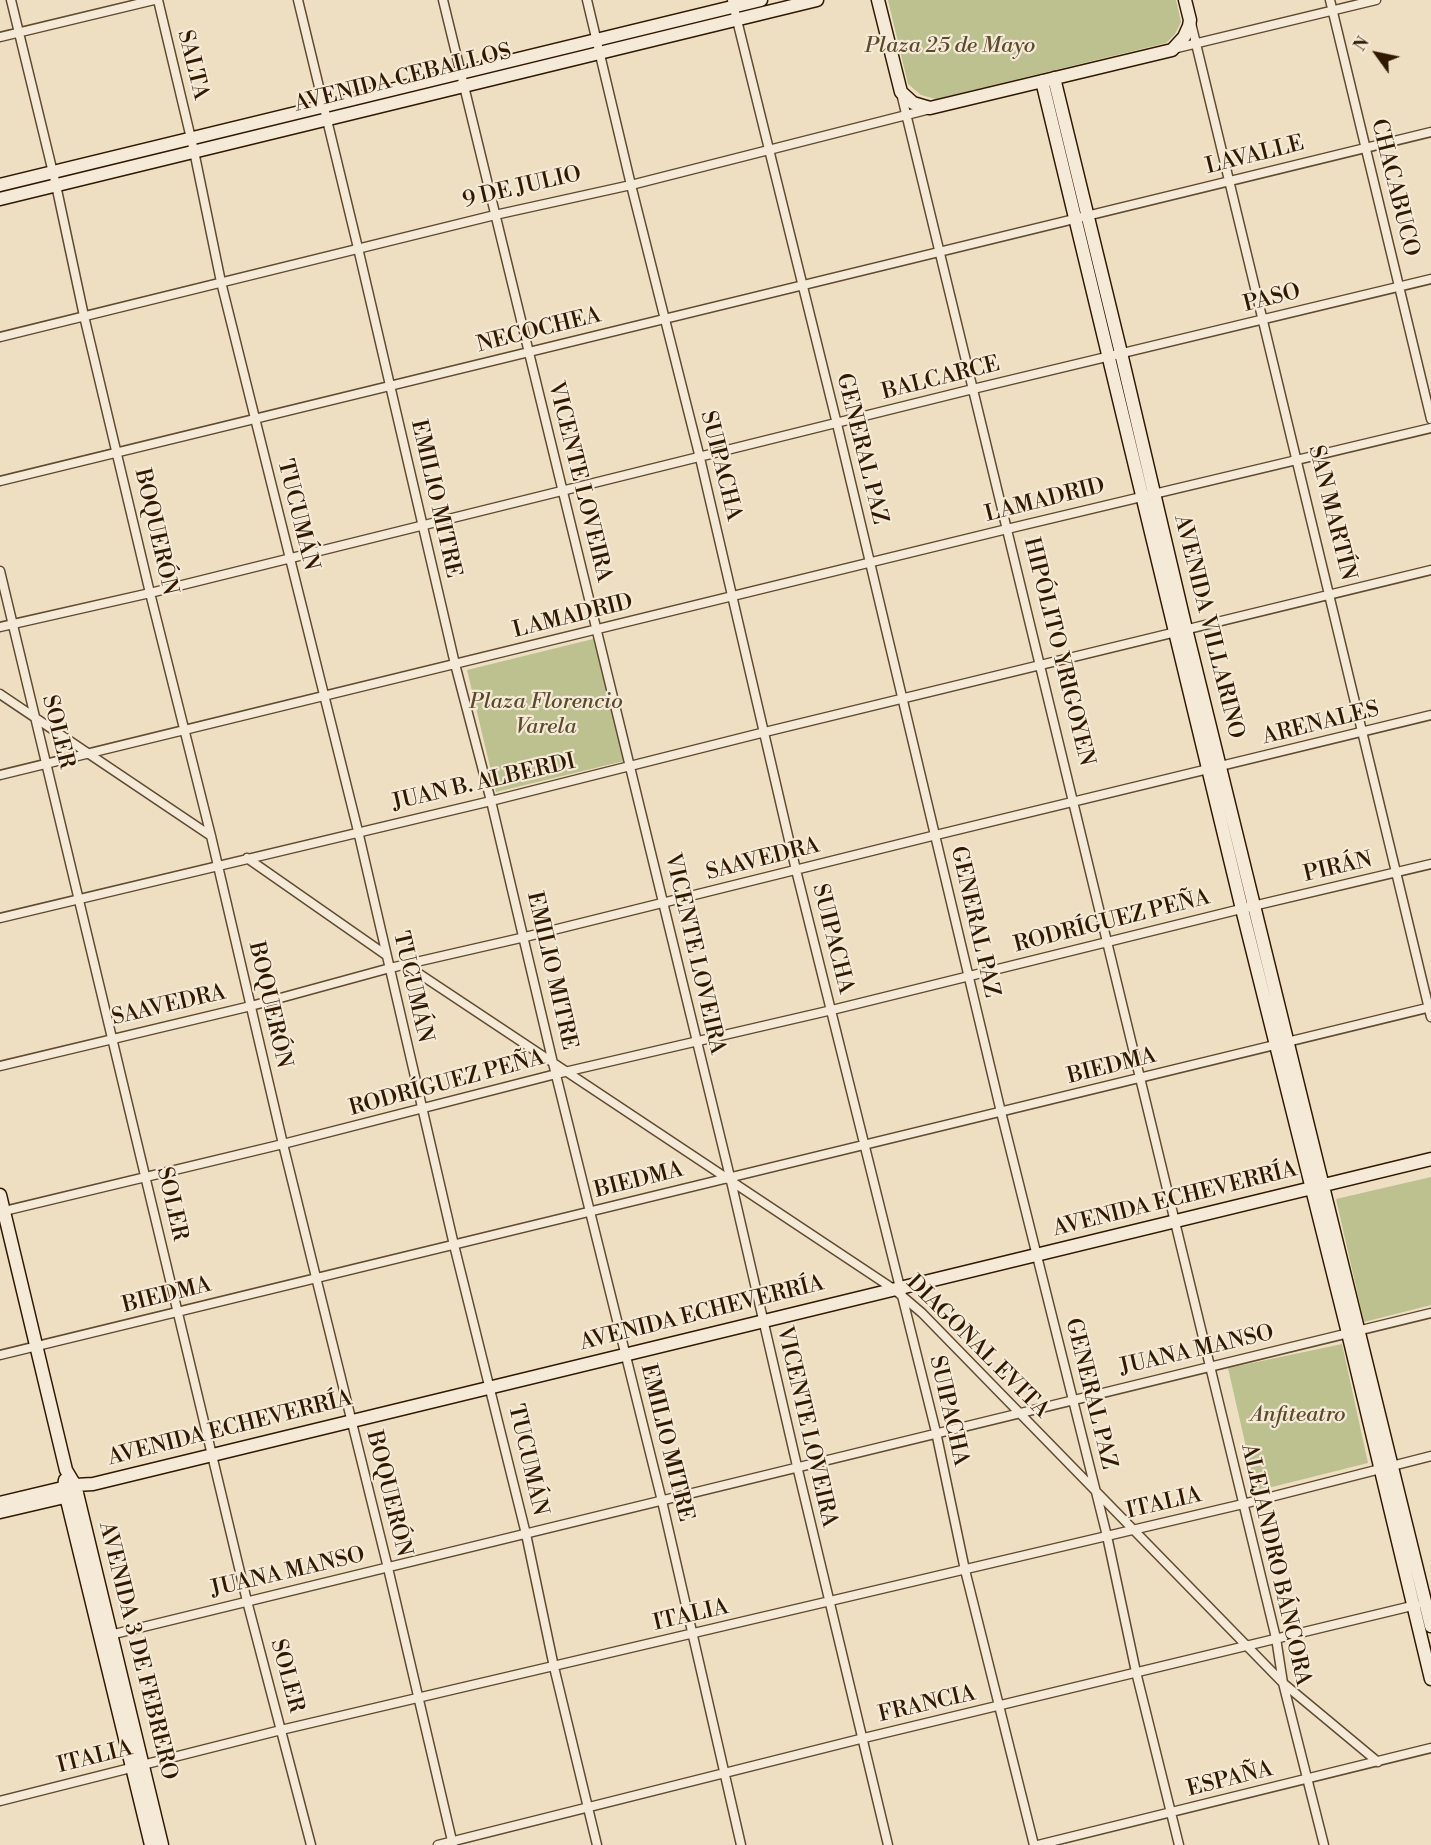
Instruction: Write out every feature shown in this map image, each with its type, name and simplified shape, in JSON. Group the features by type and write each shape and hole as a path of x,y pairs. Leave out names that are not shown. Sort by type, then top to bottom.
{"main road":[{"name":"AVENIDA CEBALLOS","path":"0,198 464,86 761,0"},
{"name":"AVENIDA CEBALLOS","path":"734,9 817,0"},
{"name":"HIPÓLITO YRIGOYEN","path":"878,0 901,92"},
{"name":"SAN MARTÍN","path":"1185,0 1190,20"},
{"path":"1172,50 1184,37 1190,20"},
{"name":"AVENIDA CEBALLOS","path":"0,185 461,72 598,47"},
{"name":"9 DE JULIO","path":"930,108 1172,50"},
{"name":"AVENIDA VILLARINO","path":"1048,80 1088,217 1121,353 1154,493 1180,631"},
{"name":"AVENIDA VILLARINO","path":"1048,80 1074,220 1141,496 1180,631 1385,1468 1423,1604"},
{"path":"901,92 913,103 930,108"},
{"name":"AVENIDA ECHEVERRÍA","path":"0,1512 93,1484 212,1454 763,1321 899,1292 1036,1256 1431,1160"},
{"name":"AVENIDA 3 DE FEBRERO","path":"0,1195 2,1212 37,1346 137,1766 151,1845"},
{"name":"AVENIDA ECHEVERRÍA","path":"0,1503 70,1491"},
{"path":"1423,1604 1431,1626"},
{"path":"1423,1604 1431,1679"},
{"name":"AVENIDA 3 DE FEBRERO","path":"137,1766 162,1845"}],"street":[{"name":"BOQUERÓN","path":"11,0 150,592 211,836 283,1144 388,1568 453,1843"},
{"path":"0,37 156,0"},
{"name":"SALTA","path":"156,0 191,138"},
{"name":"EMILIO MITRE","path":"298,0 455,664 525,938 556,1074 662,1501 741,1845"},
{"name":"VICENTE LOVEIRA","path":"444,0 631,767 888,1845"},
{"name":"SUIPACHA","path":"587,0 700,458 796,870 865,1145 899,1292 936,1432 965,1570 1036,1845"},
{"name":"CHACABUCO","path":"1330,0 1431,419"},
{"path":"1172,50 1376,0"},
{"name":"GENERAL PAZ","path":"734,9 837,424 1036,1256 1107,1536 1136,1672 1179,1845"},
{"name":"SAN MARTÍN","path":"1190,20 1431,1017"},
{"name":"HIPÓLITO YRIGOYEN","path":"901,92 1175,1222"},
{"name":"9 DE JULIO","path":"0,337 358,248 631,185 930,108"},
{"name":"LAVALLE","path":"1088,217 1431,132"},
{"name":"TUCUMÁN","path":"191,138 221,282 358,831 454,1245 526,1534 554,1667 597,1845"},
{"name":"NECOCHEA","path":"0,481 664,318 1088,217"},
{"name":"PASO","path":"1121,353 1431,279"},
{"name":"BALCARCE","path":"0,627 563,492 1121,353"},
{"name":"LAMADRID","path":"0,775 1141,496 1431,428"},
{"name":"JUAN B. ALBERDI","path":"0,918 631,767 765,732 1431,570"},
{"name":"SOLER","path":"0,571 247,1601 311,1845"},
{"path":"0,694 211,836"},
{"name":"ARENALES","path":"1214,769 1431,716"},
{"name":"SAAVEDRA","path":"0,1066 251,1006 390,968 525,938 936,835 1214,769"},
{"path":"247,858 386,955"},
{"name":"PIRÁN","path":"1248,907 1431,864"},
{"name":"RODRÍGUEZ PEÑA","path":"2,1212 283,1144 556,1074 832,1010 1248,907"},
{"name":"DIAGONAL EVITA","path":"406,965 899,1292 1283,1683 1378,1762"},
{"name":"BIEDMA","path":"0,1355 1430,1007"},
{"name":"ALEJANDRO BÁNCORA","path":"1175,1222 1276,1638 1283,1683 1324,1845"},
{"name":"JUANA MANSO","path":"106,1636 1431,1313"},
{"name":"ITALIA","path":"0,1801 281,1730 1243,1504 1431,1456"},
{"name":"FRANCIA","path":"438,1845 864,1738 1423,1604"},
{"name":"ESPAÑA","path":"1036,1845 1431,1748"}],"green space":[{"name":"Plaza 25 de Mayo","path":"888,0 1176,0 1181,22 1175,34 1166,43 936,99 921,95 908,84"},
{"name":"Plaza Florencio Varela","path":"597,638 624,761 496,792 467,670"},
{"path":"1431,1177 1431,1305 1364,1322 1336,1199"},
{"name":"Anfiteatro","path":"1342,1344 1368,1463 1256,1491 1228,1368"}]}
